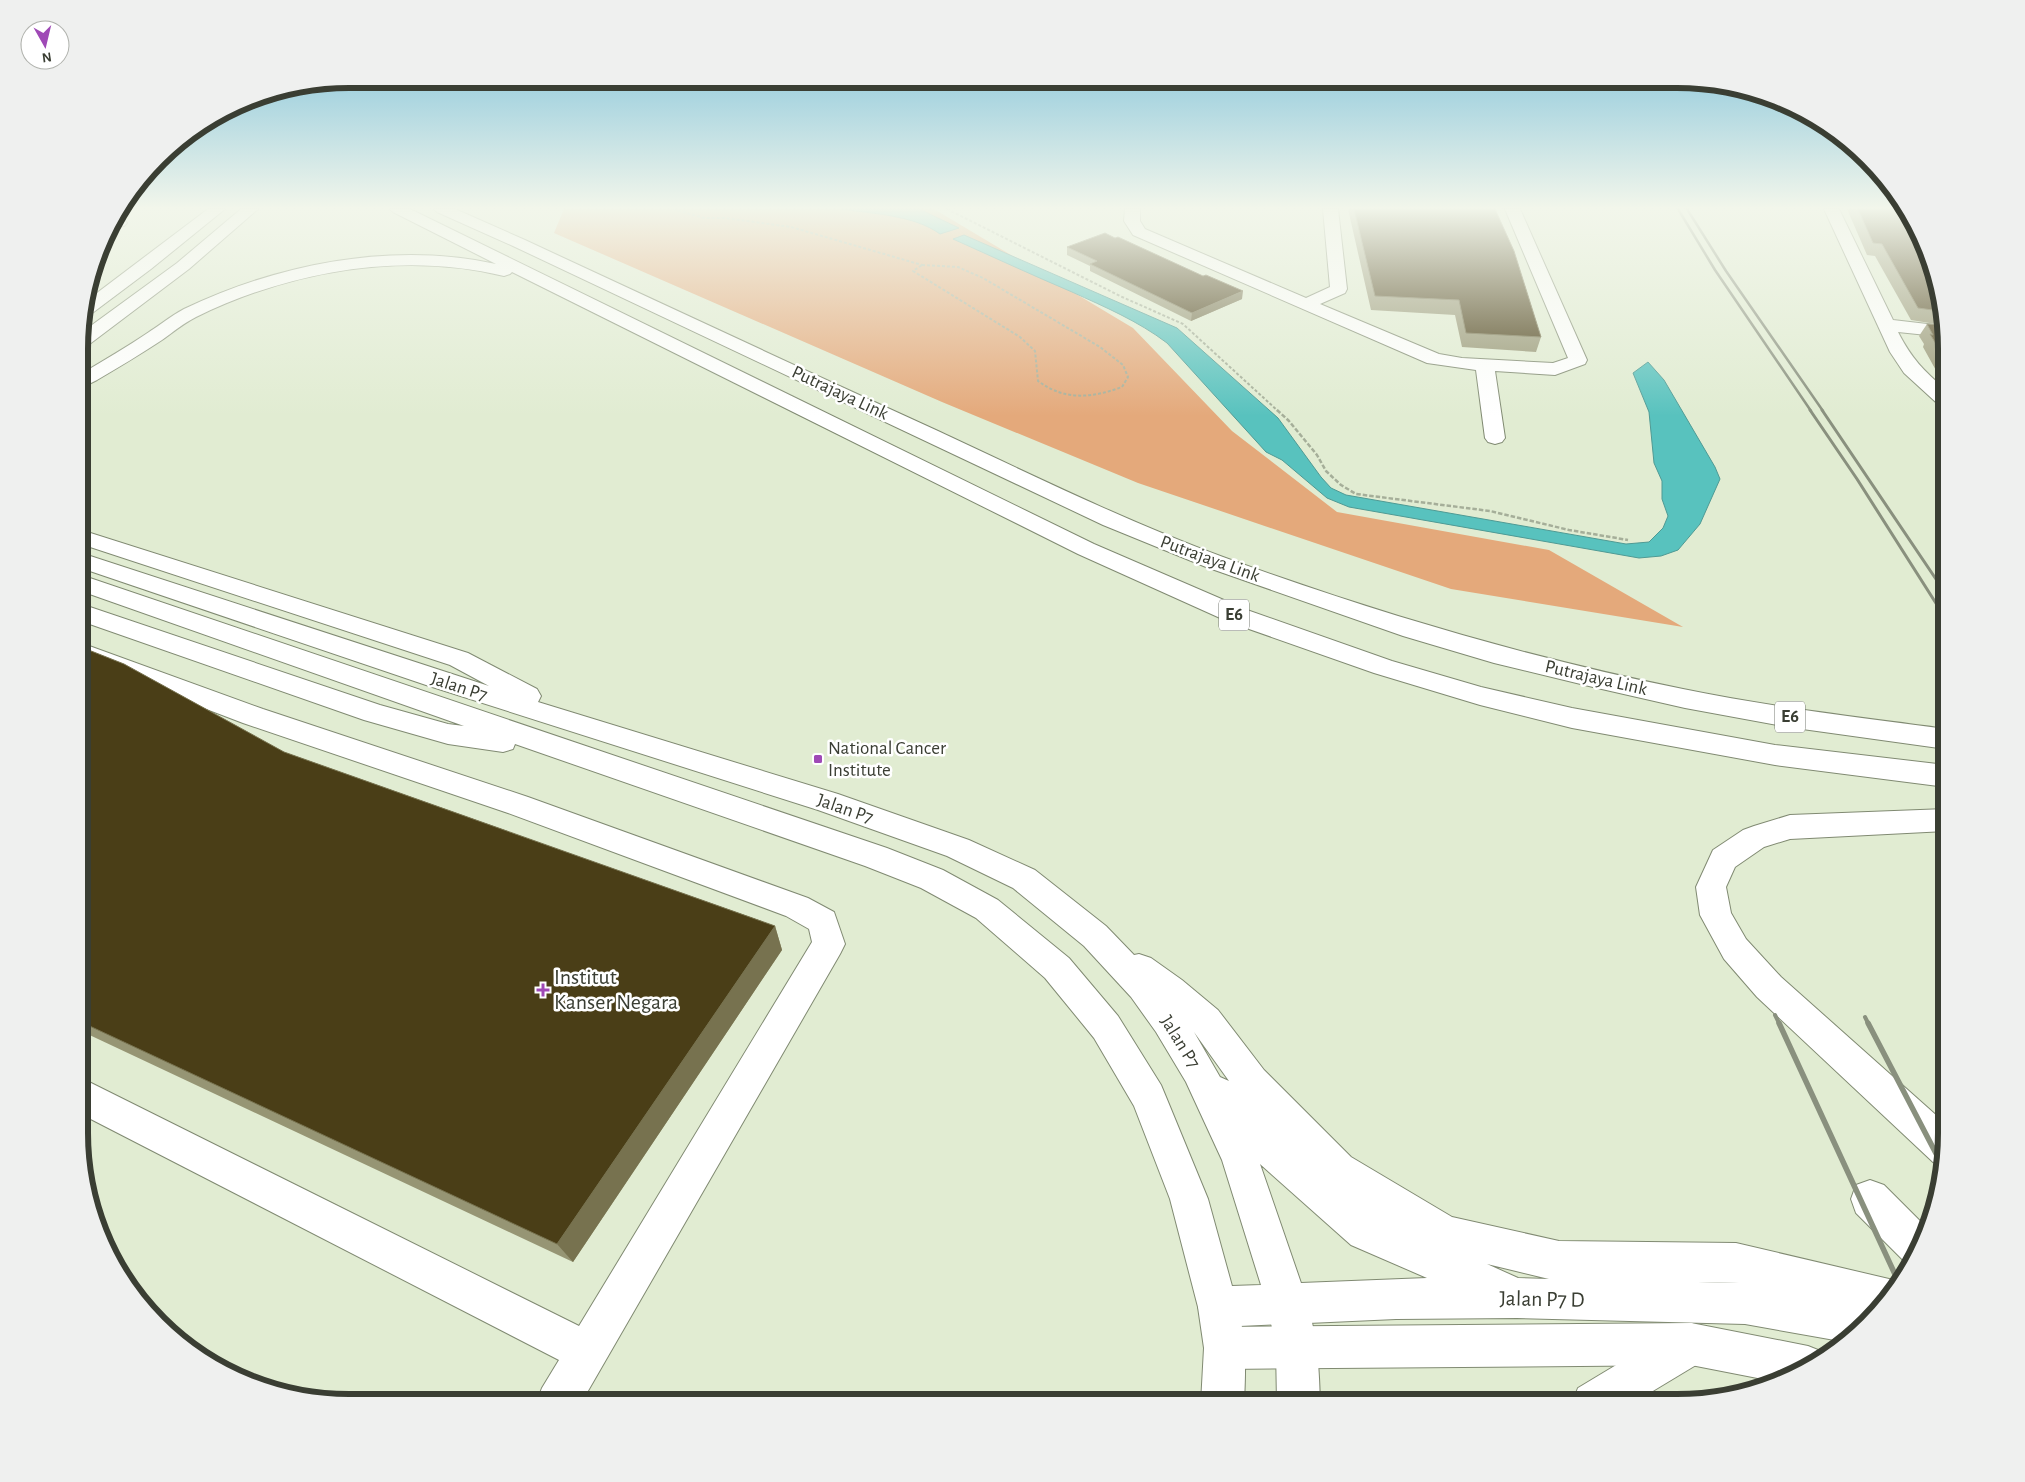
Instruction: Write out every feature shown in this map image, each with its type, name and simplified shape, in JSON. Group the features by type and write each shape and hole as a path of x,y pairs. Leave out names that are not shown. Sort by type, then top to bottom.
{"main road":[{"path":"92,305 128,278"},
{"path":"88,337 167,278"},
{"path":"87,378 189,314 227,298 290,278"},
{"path":"524,278 576,296"},
{"name":"E6","path":"539,278 576,296"},
{"name":"Putrajaya Link","path":"594,278 1166,544 1412,630 1494,654 1685,699 1788,717 1938,738"},
{"path":"1246,278 1434,359 1462,364 1555,369 1578,360 1543,278"},
{"path":"1306,304 1339,290 1338,278"},
{"path":"1864,278 1899,352 1911,369 1938,394"},
{"name":"Putrajaya Link","path":"576,296 1086,549 1238,616 1384,667 1480,696 1572,718 1775,755 1938,775"},
{"path":"1887,325 1937,331"},
{"path":"1485,365 1495,438"},
{"path":"87,539 458,659 586,728"},
{"name":"Jalan P7","path":"87,562 425,689 564,751 932,879 986,909 1057,968 1106,1027 1148,1097 1189,1200 1218,1307 1225,1348 1223,1394"},
{"name":"Jalan P7","path":"87,585 425,689 586,728 828,802 958,848 1024,879 1095,936 1143,987 1168,1021 1198,1070 1239,1156 1287,1303 1297,1348 1299,1394"},
{"path":"87,614 373,713 448,734 564,751"},
{"path":"87,654 253,716 518,805 797,907 823,921 828,944 826,950 562,1394"},
{"path":"1938,820 1790,827 1754,838 1724,859 1711,887 1716,915 1720,923 1734,948 1763,981 1938,1141"},
{"path":"1095,936 1170,990 1206,1021 1251,1082 1338,1170 1445,1235 1558,1261 1736,1263 1879,1297"},
{"path":"1198,1070 1265,1144 1365,1231 1517,1298"},
{"path":"87,1099 587,1352"},
{"path":"1870,1199 1914,1243"},
{"name":"Jalan P7 D","path":"1218,1307 1396,1299 1517,1298 1745,1304 1856,1323"},
{"path":"1609,1394 1691,1344"},
{"path":"1225,1348 1691,1344 1796,1366"}],"path":[{"path":"925,278 1020,337 1036,351 1038,381 1048,390 1065,396 1086,397 1103,394 1122,387 1128,377 1123,365 1100,347 1055,319 983,278"},
{"path":"1085,278 1183,324 1289,421 1326,471 1341,485 1356,494 1490,512 1628,540"}],"shaded area":[{"path":"658,278 1050,278 1133,328 1232,431 1337,512 1549,550 1683,627 1451,589 1138,483 942,402"}],"water":[{"path":"1040,278 1063,278 1177,328 1278,418 1321,477 1331,488 1346,495 1626,544 1649,542 1663,528 1668,516 1662,499 1662,481 1654,463 1649,412 1633,373 1648,362 1664,380 1715,467 1720,479 1700,524 1678,550 1661,556 1639,558 1349,507 1327,498 1282,460 1266,452 1167,343 1133,321"}],"building":[{"path":"1119,278 1213,278 1243,291 1192,313"},
{"path":"1371,278 1523,278 1541,337 1466,333 1459,300 1375,296"},
{"path":"1901,278 1928,278 1934,310 1918,308"},
{"path":"1927,324 1936,325 1938,347 1930,334 1933,335"},
{"path":"87,649 124,664 284,752 775,926 557,1244 87,1025"}],"railway":[{"path":"1721,278 1811,411"},
{"path":"1731,278 1823,411"},
{"path":"1810,410 1857,479 1938,606"},
{"path":"1822,410 1938,582"},
{"path":"1775,1015 1779,1023"},
{"path":"1865,1017 1868,1023"},
{"path":"1779,1023 1895,1275"},
{"path":"1868,1023 1936,1154"}],"place":[{"name":"National Cancer Institute","path":"818,759"},
{"name":"Institut Kanser Negara","path":"543,990"}]}
